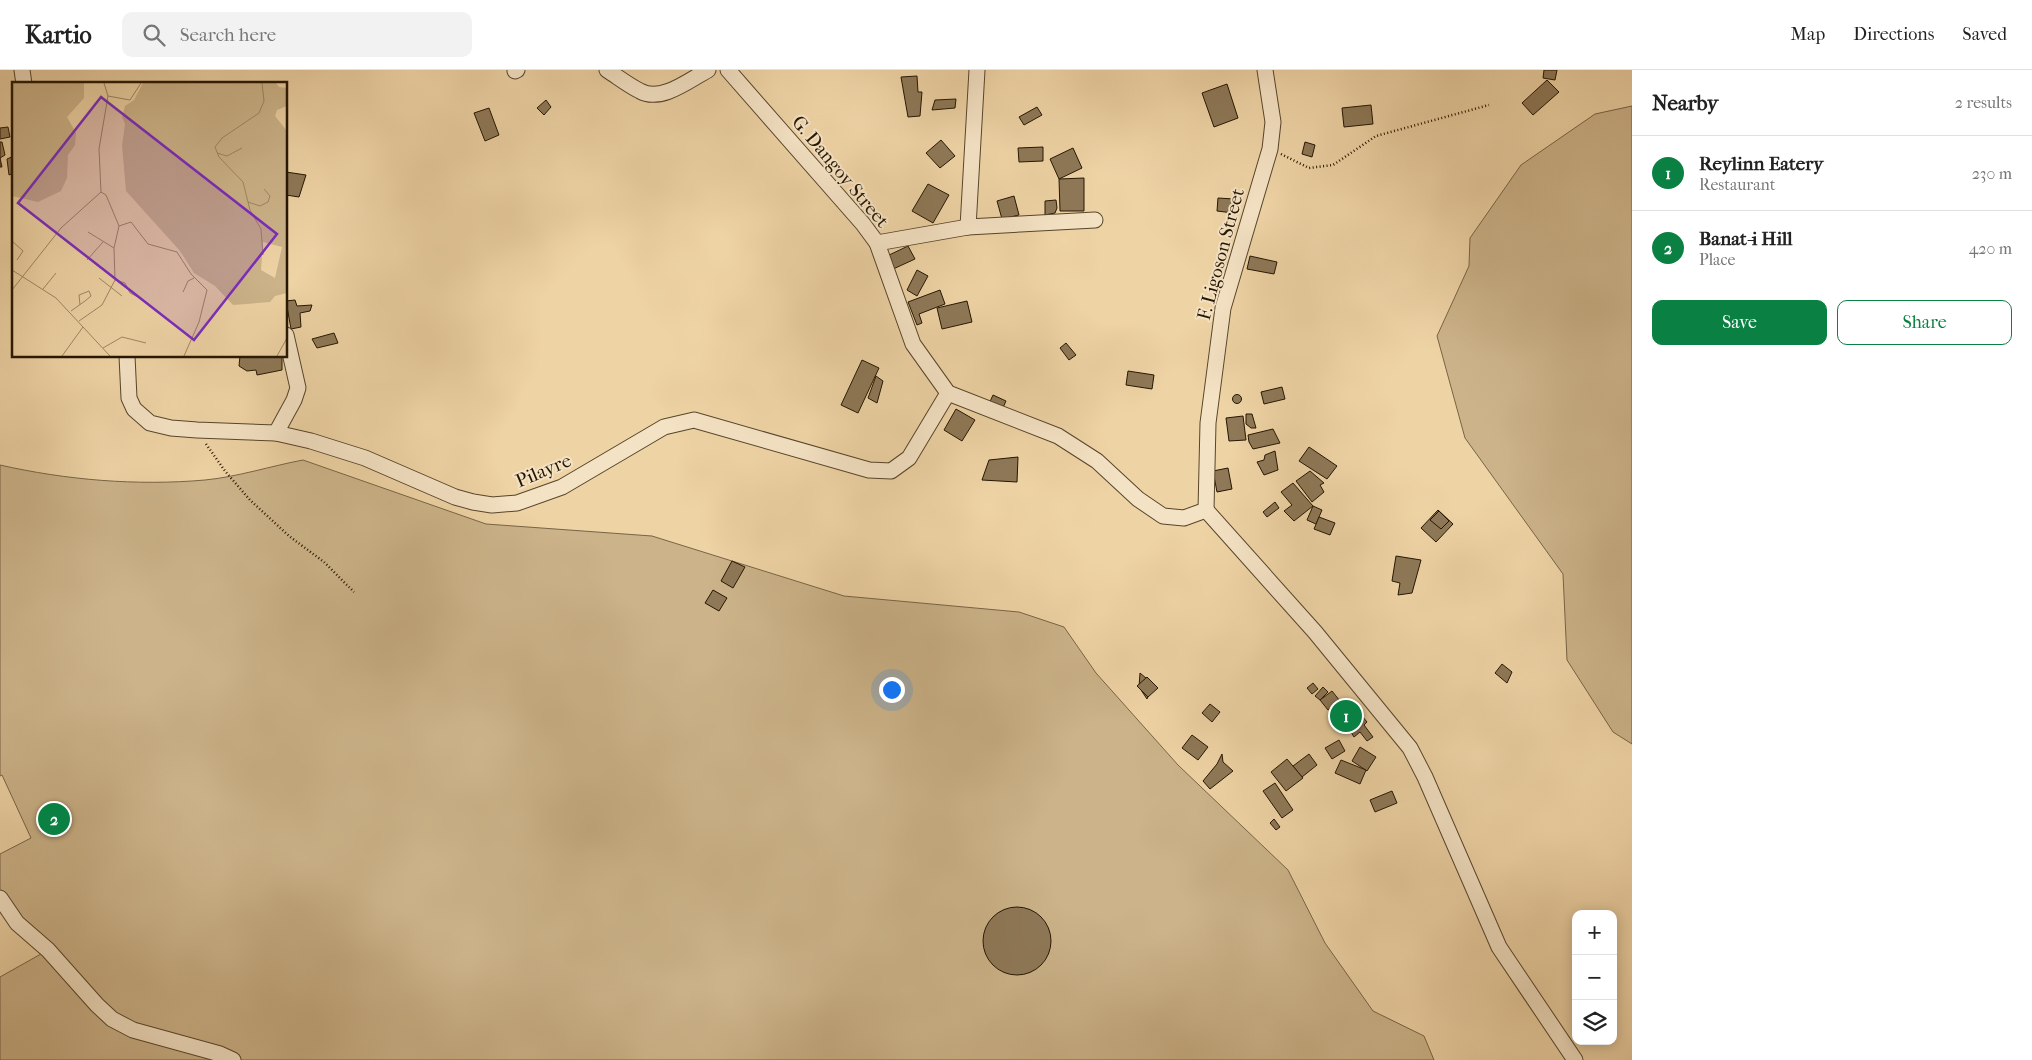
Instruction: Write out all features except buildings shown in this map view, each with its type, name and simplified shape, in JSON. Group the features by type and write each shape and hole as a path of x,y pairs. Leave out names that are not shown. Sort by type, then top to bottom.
{"street":[{"path":"607,70 641,93 655,95 672,89 708,70"},
{"name":"G. Dangoy Street","path":"728,70 864,224 877,243 913,344 948,393"},
{"path":"968,227 977,70"},
{"name":"F. Ligoson Street","path":"1206,510 1208,423 1223,308 1270,149 1274,122 1265,70"},
{"path":"877,243 968,227 1095,220"},
{"path":"276,433 294,400 298,388 288,345"},
{"name":"Pilayre","path":"127,358 129,398 134,409 150,423 171,428 276,433 366,458 455,497 483,504 517,503 562,487 664,427 694,420 869,470 890,470 909,458 948,393"},
{"path":"948,393 1058,436 1096,461 1138,499 1163,516 1184,518 1206,510 1315,632 1410,748 1499,947 1575,1060"},
{"path":"0,898 17,923 48,950 112,1019 133,1030 220,1054 233,1060"}],"path":[{"path":"1270,149 1309,168 1333,165 1376,136 1488,105"},
{"path":"197,430 225,471 250,500 289,536 324,562 354,592"}],"shaded area":[{"path":"1632,106 1632,744 1613,732 1567,660 1563,574 1465,438 1437,336 1469,266 1470,238 1521,165 1595,114"},
{"path":"303,460 486,524 652,536 844,596 1019,612 1064,627 1096,673 1178,765 1288,870 1325,943 1373,1011 1424,1036 1434,1060 0,1060 0,977 48,950 0,898 0,854 31,838 2,775 0,776 0,465 76,478 128,482 179,482 217,479"}],"place":[{"name":"Reylinn Eatery","path":"1346,716"},
{"name":"Banat-i Hill","path":"54,819"}]}
